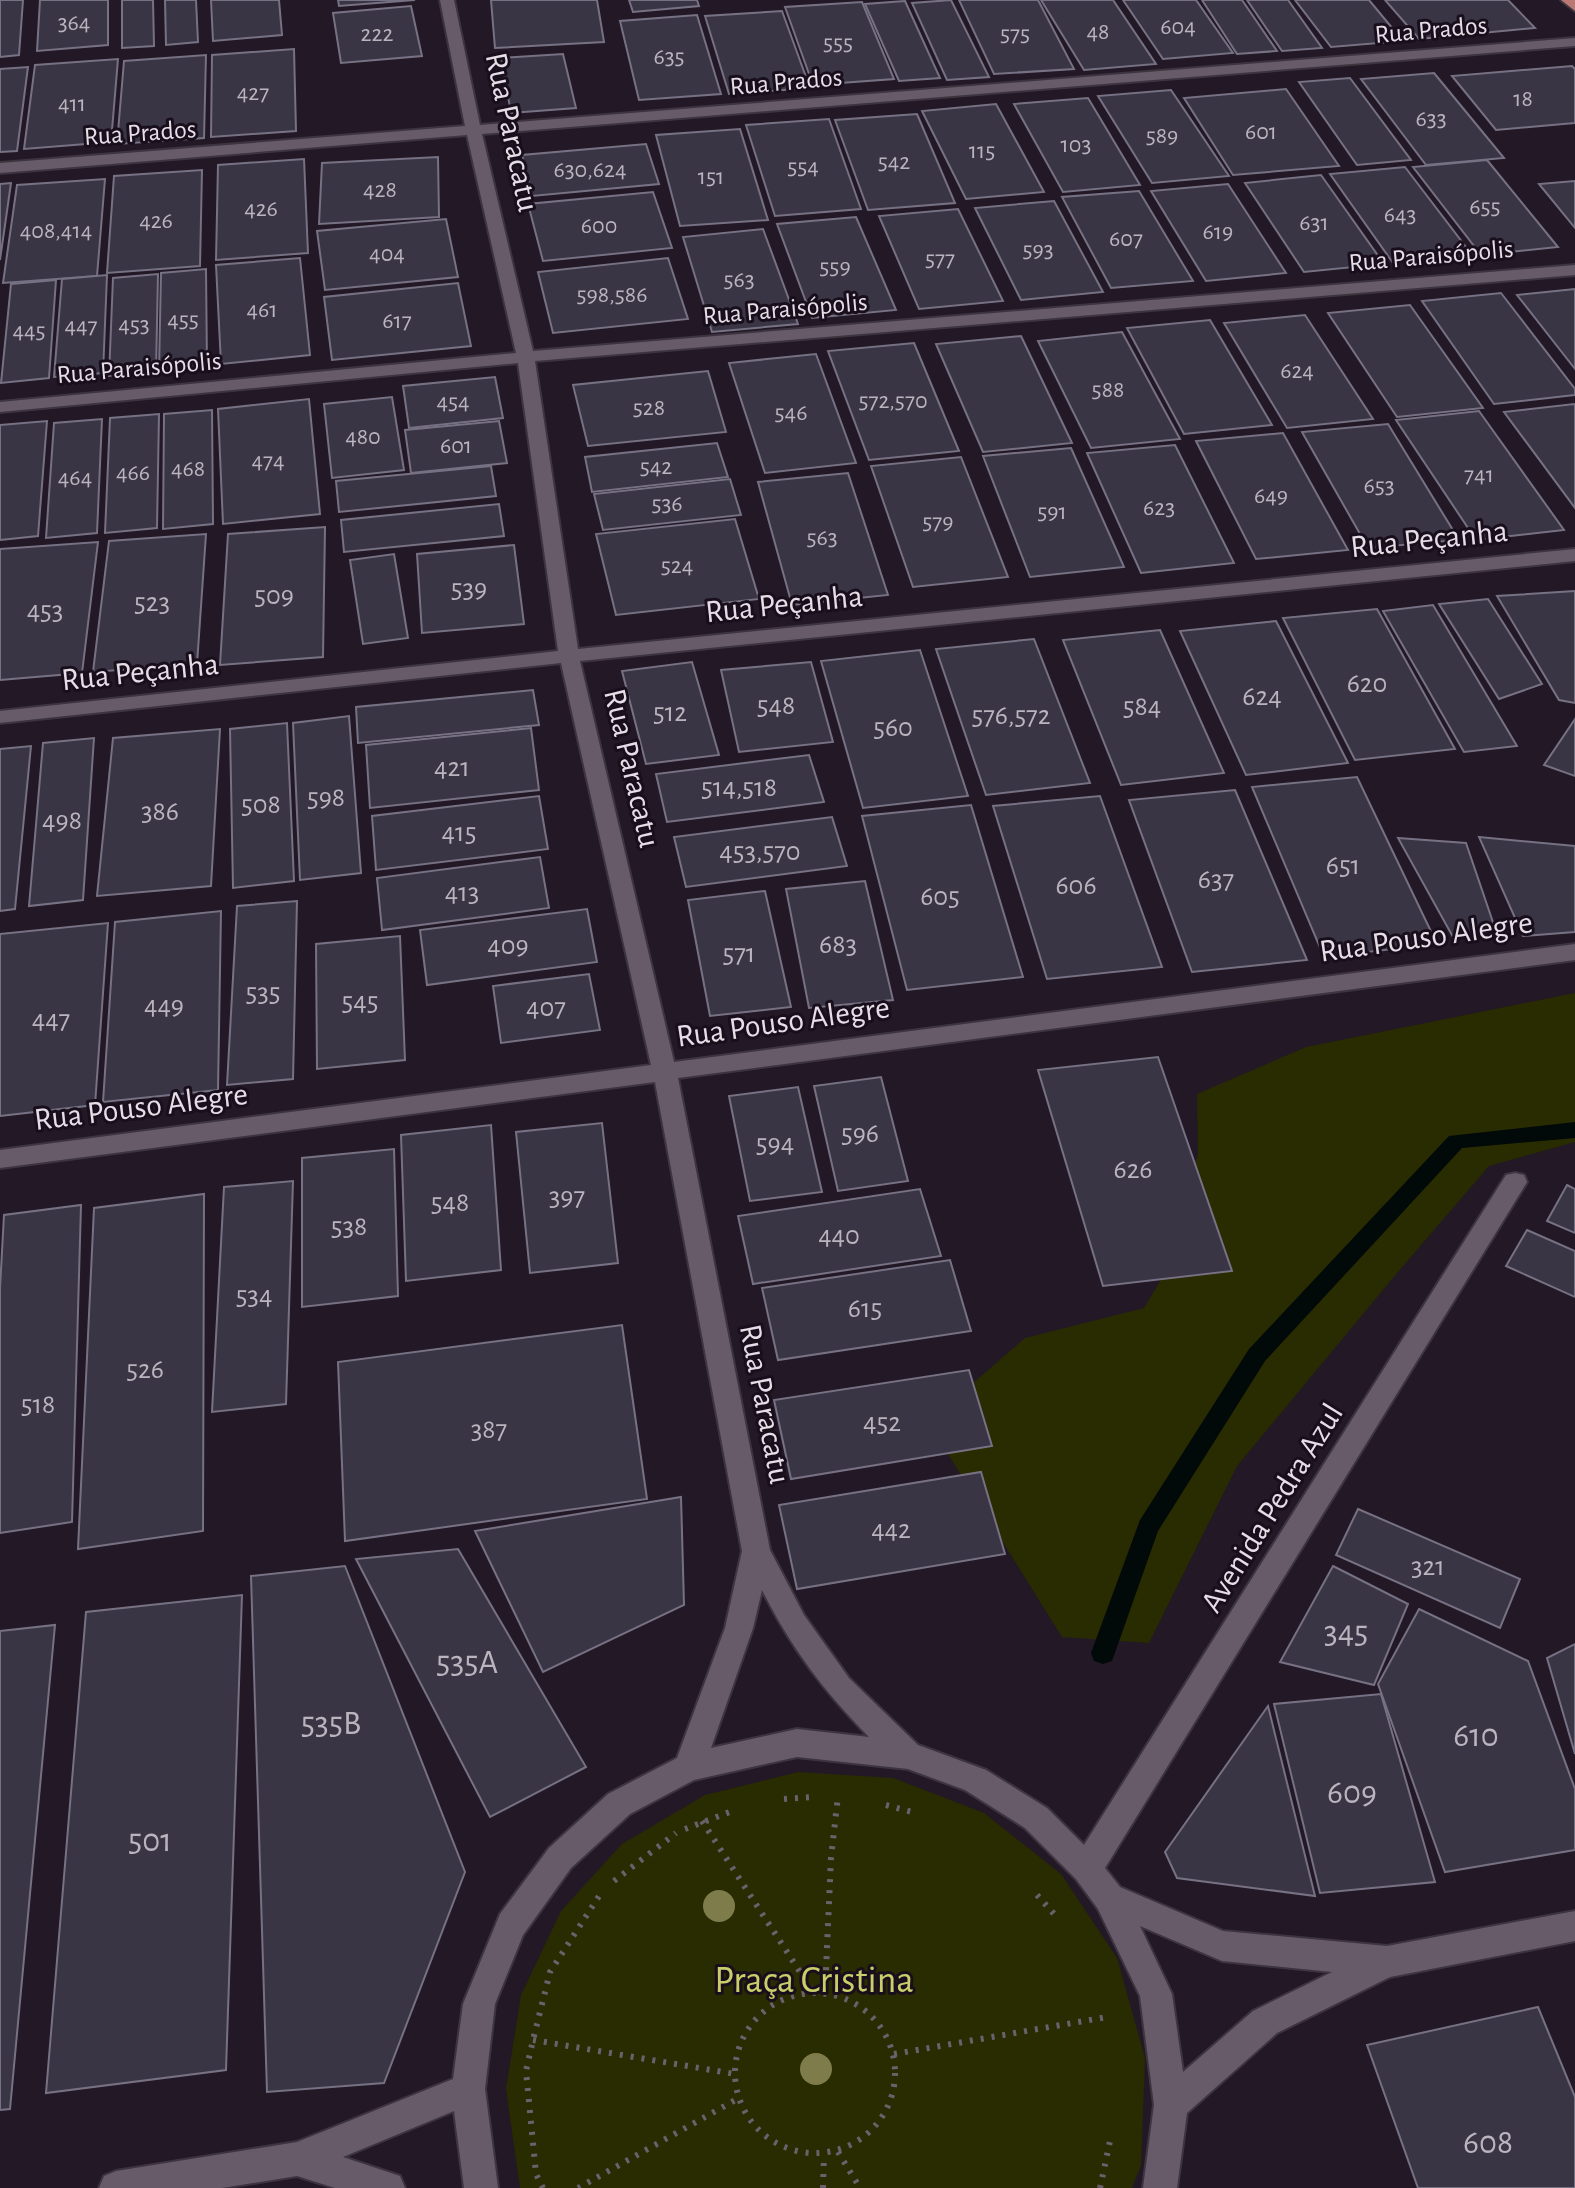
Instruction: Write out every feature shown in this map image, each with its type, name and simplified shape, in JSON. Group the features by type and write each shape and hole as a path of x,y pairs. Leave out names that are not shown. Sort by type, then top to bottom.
{"main road":[{"path":"1568,0 1575,7"}],"street":[{"name":"Rua Paracatu","path":"447,0 526,357 569,656 665,1072 756,1551 794,1624 839,1687 908,1755"},
{"name":"Rua Prados","path":"0,168 1575,42"},
{"name":"Rua Paraisópolis","path":"0,407 526,357 1575,270"},
{"name":"Rua Peçanha","path":"0,717 569,656 1575,555"},
{"name":"Rua Pouso Alegre","path":"0,1159 1575,952"},
{"name":"Avenida Pedra Azul","path":"1087,1869 1515,1182"},
{"name":"Rua Paracatu","path":"681,1772 739,1628 756,1551"},
{"path":"481,2188 468,2089 479,2004 511,1925 560,1858 619,1804 681,1772 797,1743 908,1755 975,1780 1036,1818 1087,1869 1109,1898 1156,1994 1171,2105 1160,2188"},
{"path":"1109,1898 1222,1946 1387,1962"},
{"path":"1171,2105 1265,2022 1387,1962 1575,1926"},
{"path":"116,2188 297,2159 468,2089"},
{"path":"297,2159 388,2188"}],"path":[{"path":"681,1772 703,1822 813,1992"},
{"path":"776,1800 842,1796 831,1858 825,1992"},
{"path":"876,1803 919,1813"},
{"path":"543,2188 536,2174 526,2071 550,1972 603,1890 677,1831 746,1806"},
{"path":"1035,1892 1061,1921"},
{"path":"813,1992 848,1999 868,2012 884,2031 894,2054 896,2079 890,2102 879,2124 860,2141 824,2155 801,2153 778,2146 759,2131 744,2112 735,2088 735,2062 743,2038 757,2018 777,2001 813,1992"},
{"path":"1101,2002 1109,2032"},
{"path":"894,2054 1107,2017"},
{"path":"476,2033 735,2074"},
{"path":"578,2188 739,2098"},
{"path":"1100,2188 1114,2126"},
{"path":"838,2152 860,2188"},
{"path":"823,2188 824,2155"}],"green space":[{"path":"1575,993 1575,1142 1489,1166 1392,1279 1237,1466 1149,1643 1062,1637 928,1422 1025,1338 1144,1308 1166,1271 1198,1154 1197,1094 1306,1047"},
{"name":"Praça Cristina","path":"798,1772 893,1778 984,1813 1061,1874 1117,1958 1145,2058 1141,2165 1132,2188 520,2188 506,2089 521,1995 561,1911 622,1844 705,1795"}],"building":[{"path":"0,0 23,0 19,55 0,57"},
{"path":"40,0 108,0 108,45 37,51"},
{"path":"122,0 153,0 154,46 122,48"},
{"path":"165,0 196,0 198,42 166,45"},
{"path":"211,0 279,0 282,35 213,41"},
{"path":"338,0 415,0 339,6"},
{"path":"491,0 597,0 604,42 495,48"},
{"path":"629,0 697,0 699,6 633,12"},
{"path":"951,0 989,77 947,80 912,3"},
{"path":"959,0 1038,0 1074,69 994,74"},
{"path":"1041,0 1113,0 1156,64 1084,70"},
{"path":"1123,0 1196,0 1233,53 1163,59"},
{"path":"1202,0 1242,0 1277,51 1237,54"},
{"path":"1247,0 1288,0 1322,48 1282,51"},
{"path":"1295,0 1369,0 1403,41 1331,47"},
{"path":"1385,0 1508,0 1535,28 1419,39"},
{"path":"905,1 940,78 899,81 865,4"},
{"path":"862,2 894,79 813,85 785,7"},
{"path":"411,6 422,56 341,63 333,13"},
{"path":"782,11 810,88 729,94 705,16"},
{"path":"697,15 721,94 639,100 620,21"},
{"path":"294,49 296,131 211,137 212,55"},
{"path":"563,54 576,108 511,113 501,58"},
{"path":"206,55 204,138 117,144 124,61"},
{"path":"118,59 111,142 24,149 35,65"},
{"path":"1572,66 1575,69 1575,123 1496,130 1452,76"},
{"path":"28,67 17,151 0,152 0,69"},
{"path":"1434,73 1504,158 1426,165 1361,79"},
{"path":"1350,78 1411,160 1357,165 1299,82"},
{"path":"1286,89 1339,166 1233,175 1184,98"},
{"path":"1171,90 1229,176 1152,183 1098,96"},
{"path":"1088,98 1140,185 1063,192 1014,104"},
{"path":"996,104 1044,192 966,199 922,111"},
{"path":"917,114 955,203 868,210 835,120"},
{"path":"829,119 861,209 775,216 746,125"},
{"path":"740,129 768,220 680,226 656,135"},
{"path":"646,144 659,184 532,196 522,155"},
{"path":"438,157 439,217 319,224 322,163"},
{"path":"304,159 308,253 216,260 218,165"},
{"path":"1487,160 1558,247 1481,255 1413,167"},
{"path":"1405,167 1472,255 1393,263 1330,174"},
{"path":"202,170 200,266 107,273 114,176"},
{"path":"1321,175 1384,264 1304,272 1245,183"},
{"path":"105,179 97,276 3,283 17,185"},
{"path":"1575,181 1575,228 1539,184"},
{"path":"11,183 0,260 0,184"},
{"path":"1228,184 1286,273 1206,281 1151,191"},
{"path":"1139,191 1193,281 1111,288 1062,197"},
{"path":"653,192 672,248 543,261 528,204"},
{"path":"1054,201 1103,292 1021,300 975,208"},
{"path":"958,209 1003,301 919,309 879,216"},
{"path":"856,217 896,310 812,318 777,224"},
{"path":"446,219 458,277 325,290 317,231"},
{"path":"763,229 798,324 712,332 683,237"},
{"path":"300,258 310,355 221,364 216,265"},
{"path":"668,258 688,319 553,333 538,272"},
{"path":"206,269 207,366 159,371 161,273"},
{"path":"158,274 156,372 109,376 113,278"},
{"path":"107,275 103,373 54,377 62,279"},
{"path":"56,280 49,378 1,383 11,284"},
{"path":"458,283 471,346 332,360 324,297"},
{"path":"1575,289 1575,369 1517,295"},
{"path":"1501,293 1575,389 1575,395 1494,404 1422,301"},
{"path":"1410,305 1483,408 1397,417 1328,313"},
{"path":"1305,315 1373,419 1287,428 1224,323"},
{"path":"1210,320 1272,425 1184,434 1127,328"},
{"path":"1122,332 1180,439 1091,448 1038,341"},
{"path":"1021,336 1072,443 983,452 936,344"},
{"path":"914,343 959,451 869,460 828,351"},
{"path":"816,354 856,463 765,473 729,363"},
{"path":"708,371 726,432 588,446 573,385"},
{"path":"495,377 503,418 409,428 403,386"},
{"path":"392,397 404,470 332,478 324,404"},
{"path":"309,399 320,514 223,524 218,409"},
{"path":"1575,406 1575,508 1504,412"},
{"path":"212,410 213,524 163,529 164,414"},
{"path":"1479,411 1564,530 1476,540 1396,420"},
{"path":"159,414 157,528 105,533 110,418"},
{"path":"102,419 97,533 46,538 54,423"},
{"path":"47,421 38,536 0,540 0,425"},
{"path":"499,421 507,463 411,473 405,430"},
{"path":"1388,424 1459,540 1368,548 1302,432"},
{"path":"1283,433 1348,550 1256,559 1196,441"},
{"path":"717,443 728,477 592,492 585,457"},
{"path":"1175,445 1234,563 1141,573 1087,453"},
{"path":"1071,448 1124,567 1030,577 983,456"},
{"path":"961,457 1008,577 913,587 871,466"},
{"path":"491,466 496,496 339,512 336,481"},
{"path":"848,473 888,595 792,605 758,482"},
{"path":"730,479 741,515 603,530 594,494"},
{"path":"499,504 504,536 344,552 341,520"},
{"path":"735,519 759,599 616,615 596,534"},
{"path":"325,527 323,657 220,665 228,534"},
{"path":"206,534 197,664 93,672 109,541"},
{"path":"98,542 82,673 0,680 0,549"},
{"path":"514,545 524,624 422,633 417,554"},
{"path":"394,554 408,638 363,644 350,560"},
{"path":"1575,591 1575,703 1559,700 1497,596"},
{"path":"1488,599 1542,684 1499,699 1439,604"},
{"path":"1433,605 1517,746 1464,752 1383,611"},
{"path":"1377,609 1455,749 1355,760 1283,618"},
{"path":"1276,621 1348,763 1246,775 1180,631"},
{"path":"1160,630 1224,773 1121,785 1063,640"},
{"path":"1034,639 1090,783 986,795 936,649"},
{"path":"920,650 968,796 863,808 821,661"},
{"path":"692,662 719,755 646,764 622,671"},
{"path":"811,662 833,742 739,752 721,670"},
{"path":"533,690 539,725 358,743 356,707"},
{"path":"349,716 361,873 300,880 293,723"},
{"path":"1575,719 1575,776 1544,765"},
{"path":"287,723 294,881 233,888 230,729"},
{"path":"531,728 539,790 370,808 366,745"},
{"path":"220,729 211,886 97,896 113,738"},
{"path":"94,738 83,900 29,906 43,743"},
{"path":"31,746 15,909 0,911 0,749"},
{"path":"809,755 824,802 667,822 656,774"},
{"path":"1357,777 1437,944 1324,957 1252,787"},
{"path":"1235,790 1307,960 1192,972 1129,800"},
{"path":"539,796 548,849 376,870 372,816"},
{"path":"1100,796 1162,967 1047,979 993,806"},
{"path":"971,805 1023,977 907,990 862,816"},
{"path":"832,817 847,866 686,887 674,837"},
{"path":"1479,837 1575,846 1575,932 1523,936"},
{"path":"1398,838 1466,843 1497,934 1453,937"},
{"path":"540,857 549,908 382,930 377,878"},
{"path":"865,881 893,1000 809,1008 786,889"},
{"path":"765,891 791,1007 710,1016 688,900"},
{"path":"297,901 293,1079 227,1085 237,906"},
{"path":"587,909 597,962 427,985 420,930"},
{"path":"221,911 218,1090 103,1102 115,922"},
{"path":"108,923 95,1105 0,1116 0,934"},
{"path":"400,936 405,1060 317,1069 316,944"},
{"path":"589,974 600,1030 501,1043 493,986"},
{"path":"1158,1057 1232,1271 1103,1286 1038,1070"},
{"path":"881,1077 908,1181 838,1191 814,1086"},
{"path":"798,1087 822,1192 750,1201 729,1096"},
{"path":"602,1123 618,1263 530,1273 516,1132"},
{"path":"491,1125 501,1270 406,1281 401,1135"},
{"path":"394,1149 398,1296 302,1307 302,1158"},
{"path":"293,1181 286,1404 212,1412 224,1187"},
{"path":"1567,1185 1575,1189 1575,1233 1547,1221"},
{"path":"920,1189 941,1256 753,1284 738,1216"},
{"path":"204,1194 203,1531 78,1549 94,1208"},
{"path":"81,1205 72,1522 0,1533 0,1288 4,1215"},
{"path":"1527,1230 1575,1251 1575,1297 1506,1266"},
{"path":"950,1260 971,1331 778,1360 762,1288"},
{"path":"622,1325 647,1499 345,1541 338,1362"},
{"path":"969,1370 992,1446 791,1479 774,1400"},
{"path":"981,1472 1005,1554 797,1589 779,1505"},
{"path":"681,1497 684,1605 543,1672 475,1531"},
{"path":"1358,1509 1520,1579 1500,1628 1336,1555"},
{"path":"458,1549 586,1767 490,1817 356,1559"},
{"path":"345,1566 465,1872 384,2083 267,2092 251,1576"},
{"path":"1333,1566 1408,1604 1374,1685 1280,1662"},
{"path":"242,1595 226,2070 46,2093 86,1612"},
{"path":"1419,1609 1528,1661 1575,1789 1575,1850 1445,1872 1378,1684"},
{"path":"55,1625 10,2109 0,2110 0,1631"},
{"path":"1575,1644 1575,1754 1547,1658"},
{"path":"1381,1694 1435,1882 1320,1893 1274,1704"},
{"path":"1268,1706 1315,1896 1177,1878 1165,1852"},
{"path":"1538,2007 1575,2097 1575,2188 1418,2188 1367,2045"}],"waterway":[{"path":"1103,1653 1148,1527 1257,1355 1456,1141 1575,1130"}]}
